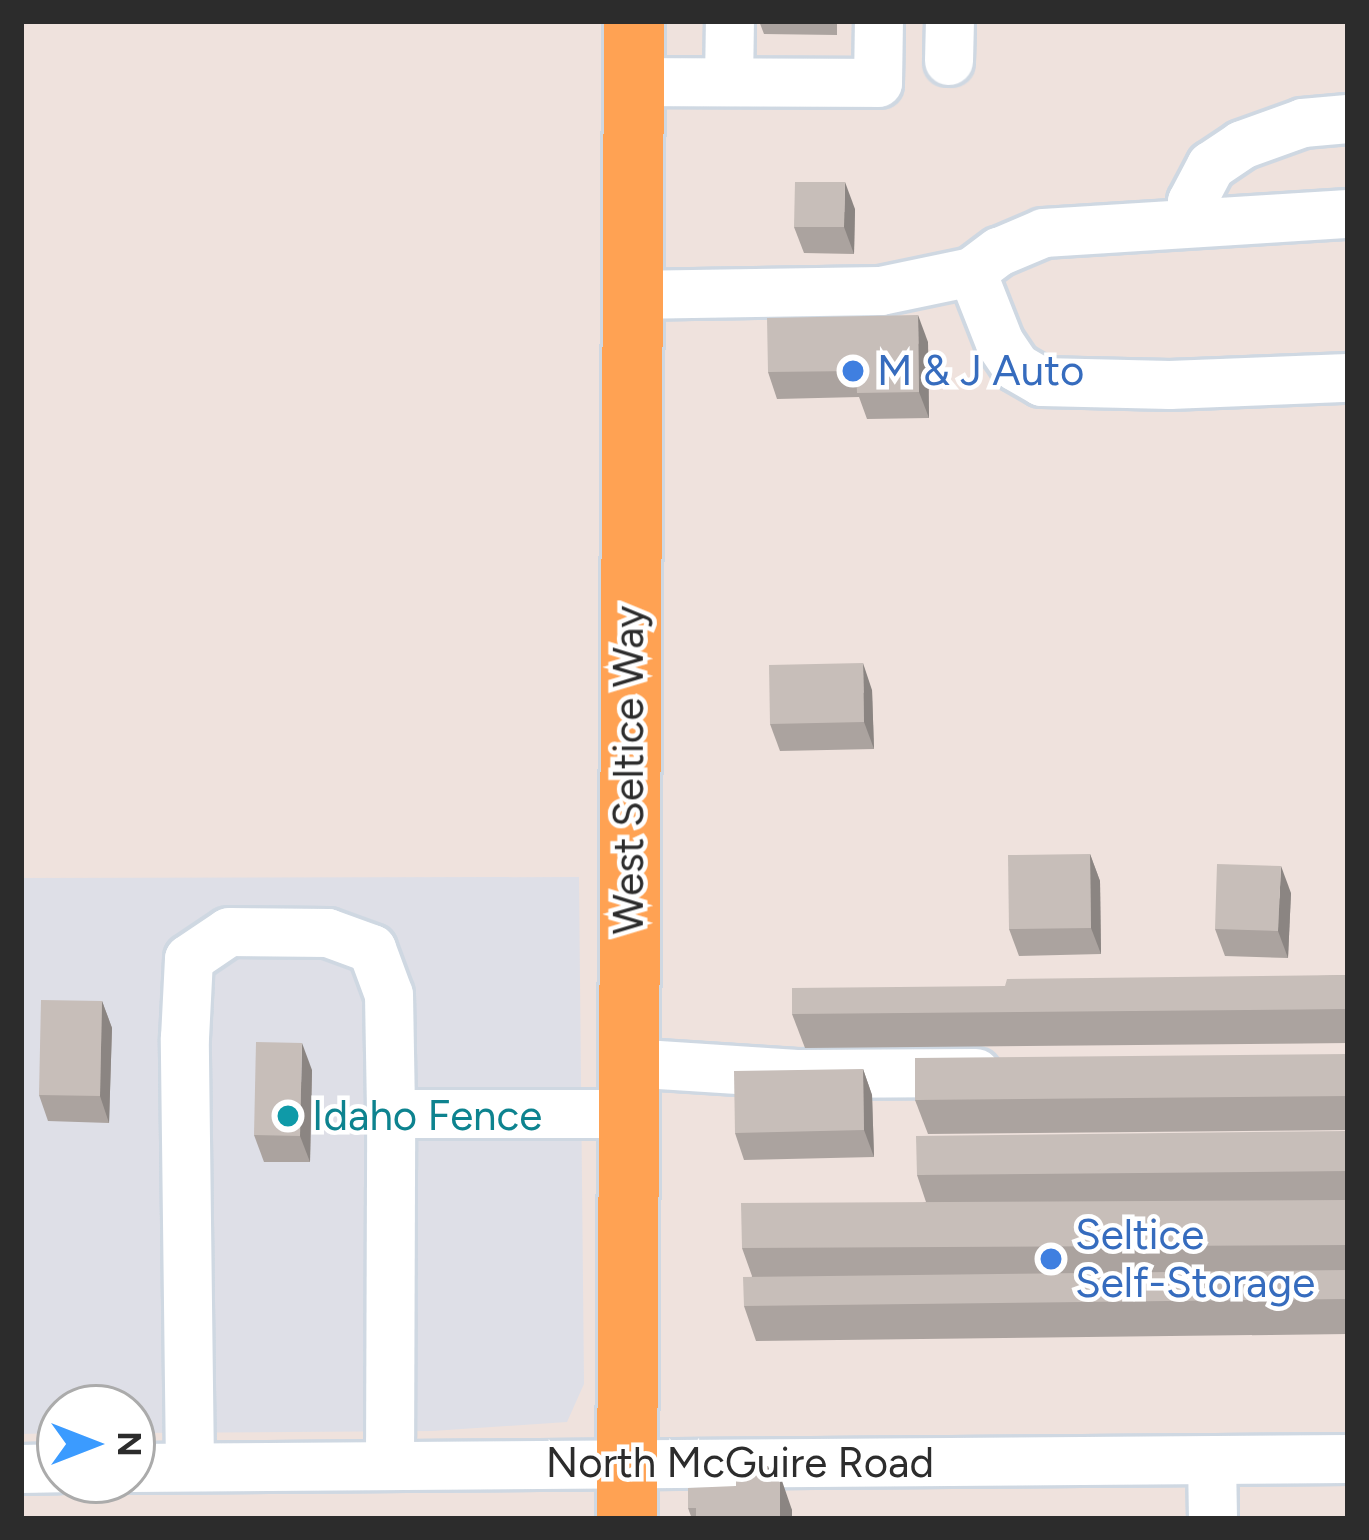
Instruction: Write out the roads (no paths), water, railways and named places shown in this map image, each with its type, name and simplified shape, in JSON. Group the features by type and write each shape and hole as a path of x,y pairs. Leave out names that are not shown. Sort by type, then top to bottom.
{"main road":[{"name":"West Seltice Way","path":"627,1491 634,21"}],"street":[{"path":"729,82 730,21"},
{"path":"633,82 878,82 879,21"},
{"path":"1193,223 1192,202 1211,166 1241,145 1303,124 1348,119"},
{"path":"630,295 881,291 972,272 999,252 1044,233 1348,214"},
{"path":"972,272 1000,343 1016,367 1042,382 1169,385 1348,378"},
{"path":"190,1467 185,1038 189,959 229,932 328,933 372,949 389,994 390,1466"},
{"path":"391,1114 797,1075 1013,1072"},
{"name":"North McGuire Road","path":"156,1468 390,1466 627,1491 1212,1461 1348,1459"},
{"path":"1212,1461 1214,1519"}],"place":[{"name":"M & J Auto","path":"853,371"},
{"name":"Idaho Fence","path":"288,1116"},
{"name":"Seltice Self-Storage","path":"1051,1259"}]}
